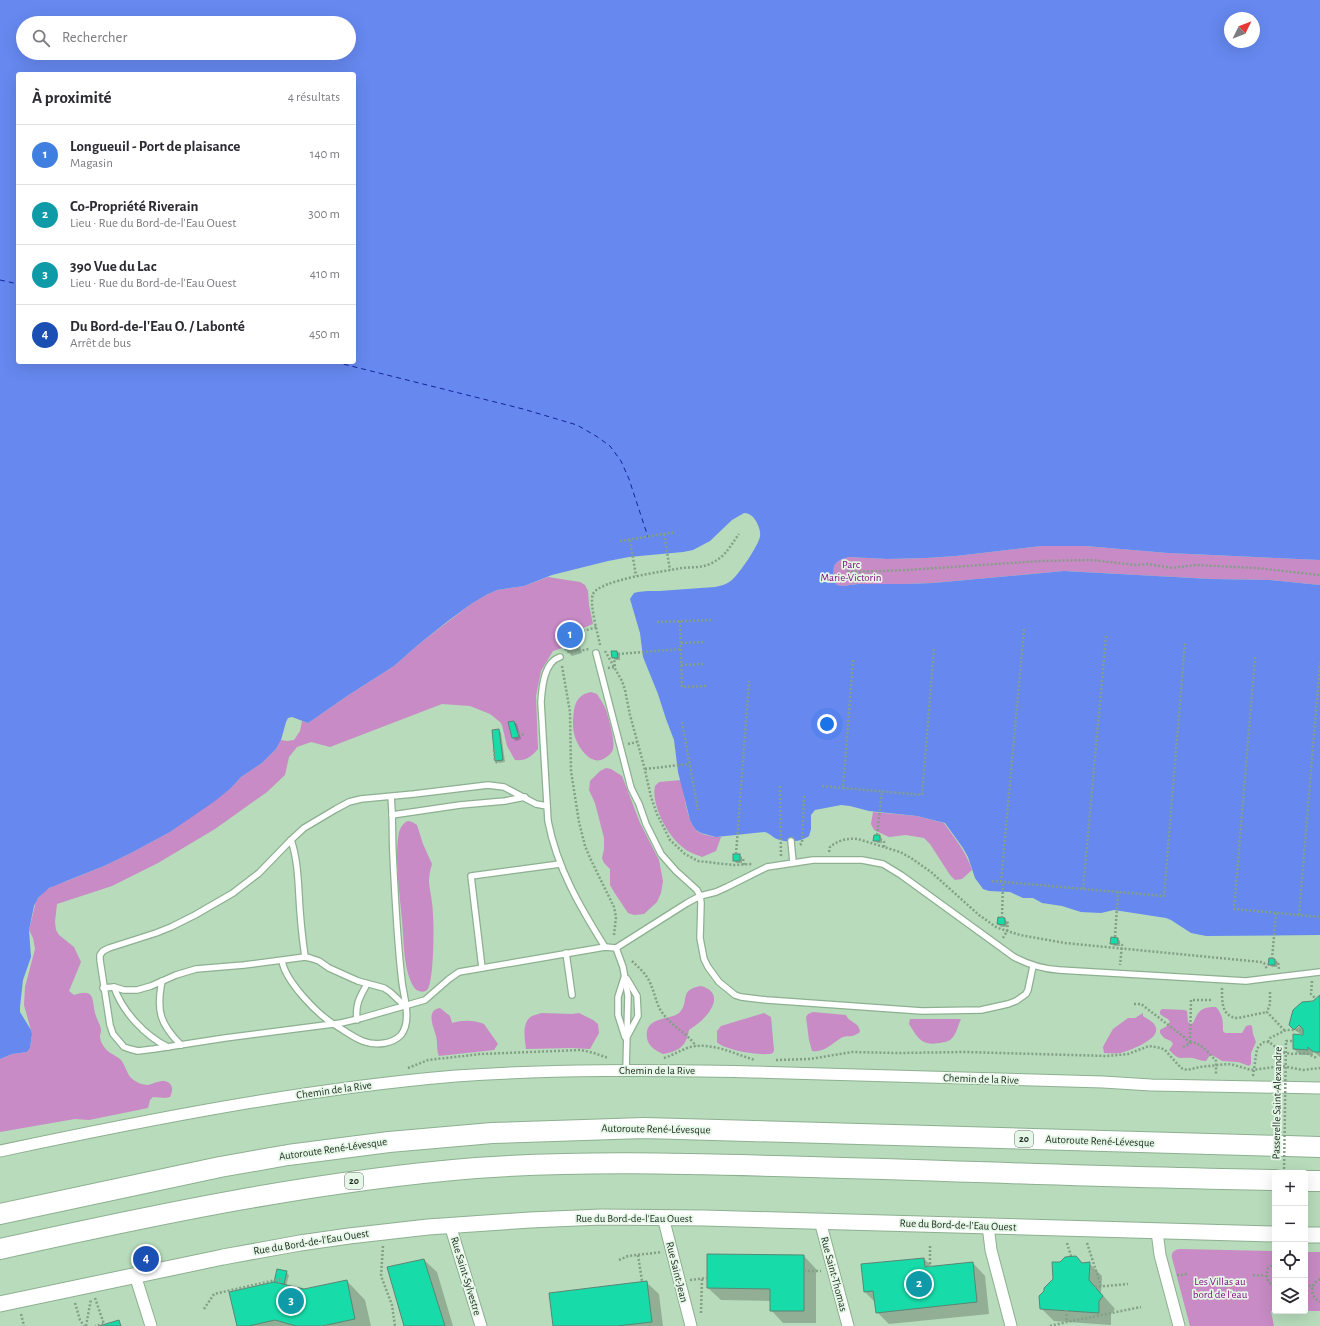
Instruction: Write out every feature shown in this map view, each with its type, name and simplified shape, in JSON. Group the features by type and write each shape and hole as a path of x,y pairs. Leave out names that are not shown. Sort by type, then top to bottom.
{"highway":[{"name":"Autoroute René-Lévesque","path":"0,1214 213,1168 282,1156 389,1142 492,1133 644,1128 1320,1147"},
{"name":"20","path":"0,1249 170,1212 262,1195 391,1176 507,1166 681,1163 1272,1180"},
{"path":"1308,1181 1320,1181"}],"street":[{"name":"Chemin de la Rive","path":"0,1151 210,1110 358,1086 476,1075 626,1070 695,1071 1151,1085 1320,1088"},
{"name":"Rue du Bord-de-l'Eau Ouest","path":"0,1304 229,1256 314,1241 376,1232 450,1225 544,1219 663,1217 1272,1234"},
{"name":"Rue Saint-Jean","path":"663,1217 691,1326"},
{"name":"Rue Saint-Thomas","path":"820,1221 848,1326"},
{"name":"Rue Saint-Sylvestre","path":"450,1225 481,1326"},
{"path":"988,1226 991,1250 1011,1326"},
{"path":"1157,1231 1160,1255 1179,1326"},
{"path":"1308,1235 1320,1235"},
{"path":"135,1275 151,1326"}],"lane":[{"path":"596,653 630,788 639,804 646,824 661,854 676,871 697,890 700,896 700,938 704,959 719,982 728,990 741,997 767,1000 922,1011 981,1010 1012,1002 1026,994 1033,966"},
{"path":"560,657 554,660 549,666 543,686 541,702 547,806 551,837 560,864 578,903 605,947"},
{"path":"547,806 536,804 504,787 488,785 391,797 361,799 349,802 309,825 291,840 260,873 211,907 156,934 109,948 104,951 100,955 103,988 113,1034 124,1047 138,1051 357,1020 425,1000 454,975 467,970 605,947 616,948 654,923 700,896 716,892 767,867 813,860 869,860 883,864 912,882 1014,957 1033,966 1060,970 1246,981 1320,972"},
{"path":"282,961 285,972 314,1008 333,1024 364,1042 370,1044 391,1042 396,1040 404,1030 407,1017 402,982 399,943 391,797"},
{"path":"392,814 505,801 525,797"},
{"path":"291,840 295,853 305,957"},
{"path":"791,841 793,862"},
{"path":"482,968 471,876 560,864"},
{"path":"616,948 625,976 628,996 626,1070"},
{"path":"566,953 572,994"},
{"path":"103,988 114,987 124,990 144,989 176,975 196,969 282,961 305,957 318,961 347,977 384,988 406,1006"},
{"path":"625,976 637,996 638,1016 626,1039"},
{"path":"625,976 618,998 618,1015 626,1039"},
{"path":"162,981 159,1001 163,1022 166,1028 181,1045"},
{"path":"357,1020 356,1006 367,984"},
{"path":"114,987 120,1002 128,1012 154,1039 168,1047"}],"path":[{"path":"620,541 676,532"},
{"path":"664,534 670,570"},
{"path":"739,534 729,550 712,563 702,566 636,576 608,584 594,592 592,601 600,646 606,652 615,667 625,690 651,797 666,833 677,848 698,861 718,864 752,864 756,866"},
{"path":"630,540 636,576"},
{"path":"847,571 908,570 1041,561 1091,560 1147,564 1173,568 1216,566 1256,568 1320,575"},
{"path":"657,622 711,620"},
{"path":"680,621 682,687 706,686"},
{"path":"578,651 574,634 596,627"},
{"path":"1002,918 1002,882 1024,629"},
{"path":"1084,889 1106,636"},
{"path":"681,643 705,642"},
{"path":"992,880 1164,896 1185,642"},
{"path":"565,650 568,650 569,653 600,646"},
{"path":"618,654 681,649"},
{"path":"822,786 922,795 934,649"},
{"path":"1255,657 1234,909 1320,917"},
{"path":"614,658 615,667"},
{"path":"843,788 854,660"},
{"path":"1299,915 1320,663"},
{"path":"681,665 705,664"},
{"path":"562,666 570,712 571,771 579,822 585,846 614,908 616,917 614,935"},
{"path":"610,668 615,667"},
{"path":"736,854 749,681"},
{"path":"682,722 698,810"},
{"path":"518,734 524,735"},
{"path":"628,744 637,742"},
{"path":"494,750 496,761 499,764"},
{"path":"645,769 689,764"},
{"path":"780,786 781,853"},
{"path":"877,835 882,791"},
{"path":"802,843 804,796"},
{"path":"829,851 830,847 838,842 852,838 884,846 900,852 921,864 989,923 1007,931 1059,942 1261,962 1264,963 1267,969 1279,967 1278,962 1275,962"},
{"path":"880,839 884,842 884,846"},
{"path":"740,858 743,858 744,865"},
{"path":"1115,937 1118,892"},
{"path":"961,909 965,902"},
{"path":"1272,959 1276,913"},
{"path":"1005,922 1008,924 1007,931"},
{"path":"1118,942 1122,945 1119,974"},
{"path":"632,961 647,978 661,1010 666,1017 687,1035 696,1046"},
{"path":"1267,1012 1270,1004 1270,992"},
{"path":"1312,994 1316,999"},
{"path":"1222,999 1222,1006 1225,1012 1234,1018 1258,1015 1267,1012"},
{"path":"1190,1043 1191,1000 1213,1000"},
{"path":"1134,1004 1141,1004 1190,1043"},
{"path":"1267,1012 1285,1031"},
{"path":"1268,1042 1270,1038 1286,1030 1300,1030 1301,1035"},
{"name":"Passerelle Saint-Alexandre","path":"1284,1170 1286,1041 1293,1041"},
{"path":"1183,1047 1192,1042 1197,1043 1214,1059 1217,1065 1216,1078"},
{"path":"1252,1079 1257,1049 1264,1042 1268,1042 1282,1052 1291,1054 1306,1053 1317,1058"},
{"name":"Chemin de la Rive","path":"662,1059 684,1049 696,1046 718,1048 754,1060 759,1060"},
{"path":"774,1060 810,1059 852,1052 972,1052 1107,1056 1128,1054 1149,1046 1165,1050 1181,1068 1187,1070 1217,1065 1234,1065 1253,1070 1282,1066 1302,1070 1320,1068"},
{"path":"1067,1243 1071,1256"},
{"path":"1088,1243 1101,1286"},
{"path":"383,1246 381,1276 392,1306 394,1326"},
{"path":"930,1246 930,1267"},
{"path":"619,1260 628,1256 672,1251"},
{"path":"638,1255 642,1281"},
{"path":"1272,1265 1268,1268 1266,1276 1272,1284"},
{"path":"804,1271 833,1272"},
{"path":"1175,1275 1184,1275 1188,1273"},
{"path":"1252,1275 1266,1276"},
{"path":"701,1314 702,1278"},
{"path":"680,1282 707,1278"},
{"path":"204,1309 214,1294 280,1279 279,1284"},
{"path":"1320,1279 1312,1286 1314,1297 1320,1302"},
{"path":"1095,1287 1128,1284"},
{"path":"1308,1285 1312,1286"},
{"path":"95,1298 104,1324 95,1326"},
{"path":"85,1326 91,1299"},
{"path":"75,1303 80,1320 85,1326"},
{"path":"1050,1326 1141,1307"},
{"path":"1066,1310 1067,1322"},
{"path":"21,1314 24,1326"}],"green space":[{"name":"Parc Marie-Victorin","path":"1041,546 1085,546 1168,553 1320,560 1320,585 1270,580 1211,579 1064,571 933,583 858,584 843,586 837,585 833,577 834,566 837,562 849,557 887,559 926,558"},
{"path":"548,577 580,582 585,585 588,591 593,624 581,629 573,630 565,647 553,651 541,671 536,696 538,749 531,756 525,759 515,760 507,746 502,725 490,714 470,706 442,704 330,747 311,742 297,747 289,757 285,775 267,792 215,829 158,863 112,886 57,904 55,922 56,930 59,935 74,947 81,962 69,991 74,995 81,993 90,994 101,1028 100,1038 102,1043 107,1050 121,1060 131,1078 139,1083 147,1085 160,1081 166,1081 171,1085 172,1092 170,1097 153,1097 150,1100 148,1108 89,1120 75,1119 0,1132 0,1059 12,1054 27,1052 30,1048 32,1034 24,1005 25,987 35,949 33,938 29,930 36,901 44,891 55,885 104,866 170,832 231,788 241,777 262,763 276,749 281,740 294,740 300,731 302,721 308,723 394,666 419,644 471,604 497,590 524,586","holes":["514,721 518,737 512,738 508,722"]},
{"path":"591,692 597,694 605,708 613,740 612,752 600,760 591,758 583,751 577,742 573,731 573,716 576,703 584,694"},
{"path":"606,768 611,769 622,776 640,823 659,860 663,881 661,893 657,902 644,914 634,915 628,913 610,885 610,869 604,863 602,858 604,838 595,803 589,790 590,781 600,771"},
{"path":"681,780 688,814 694,827 702,834 721,837 716,851 702,857 685,849 675,840 665,826 657,809 654,793 655,786 659,782"},
{"path":"873,812 917,816 944,823 963,851 972,870 962,879 955,880 950,875 930,844 924,838 906,835 889,837 874,830 871,824"},
{"path":"408,821 417,825 423,844 432,864 429,882 433,907 432,966 429,985 427,990 423,992 416,990 411,982 406,967 404,951 397,852 399,832 402,825"},
{"path":"701,986 709,989 713,994 714,999 713,1004 706,1016 689,1030 684,1044 677,1050 663,1054 655,1050 647,1038 647,1031 650,1026 654,1022 671,1017 680,1012 683,1008 689,990"},
{"path":"1216,1007 1221,1015 1223,1021 1223,1031 1225,1033 1242,1033 1246,1026 1252,1026 1256,1042 1251,1053 1251,1064 1249,1066 1238,1062 1222,1061 1210,1055 1206,1061 1193,1058 1180,1058 1175,1056 1169,1050 1173,1044 1171,1041 1164,1038 1160,1033 1160,1030 1167,1026 1170,1022 1160,1014 1162,1009 1187,1011 1188,1022 1191,1024 1201,1010"},
{"path":"440,1008 450,1016 452,1023 468,1021 484,1024 498,1044 494,1050 439,1056 437,1039 432,1024 432,1016 435,1009"},
{"path":"813,1012 846,1015 858,1026 860,1032 852,1036 841,1038 821,1051 812,1051 806,1017 808,1014"},
{"path":"541,1013 579,1013 598,1024 599,1033 590,1049 526,1049 524,1031 526,1022 532,1016"},
{"path":"764,1013 771,1017 773,1053 762,1054 744,1052 727,1048 717,1042 717,1031 721,1026"},
{"path":"1143,1013 1143,1016 1153,1022 1156,1028 1156,1032 1153,1037 1148,1041 1124,1052 1104,1053 1103,1047 1113,1029 1128,1018 1135,1018"},
{"path":"910,1019 961,1019 956,1033 951,1039 945,1042 933,1044 924,1042 918,1037 909,1024"},
{"name":"Les Villas au bord de l'eau","path":"1176,1250 1272,1251 1271,1311 1274,1326 1190,1326 1172,1258 1173,1252"},
{"path":"1308,1252 1320,1252 1320,1311 1308,1311"}],"water":[{"path":"0,0 1320,0 1320,560 1168,553 1085,546 1041,546 926,558 887,559 849,557 837,562 834,566 833,577 837,585 843,586 858,584 933,583 1064,571 1211,579 1270,580 1320,585 1320,935 1206,936 1191,933 1166,918 1114,910 1101,913 1081,912 1062,906 1042,903 1033,898 1023,898 1010,892 989,891 983,889 975,878 968,857 945,823 917,816 869,811 841,805 815,810 811,815 811,829 809,836 802,840 793,841 781,840 765,832 716,837 696,830 690,820 678,772 674,740 643,657 640,633 630,599 634,593 638,592 715,587 724,585 732,580 748,559 760,536 759,528 755,519 749,514 744,513 732,520 710,541 693,550 629,557 608,561 552,575 524,586 497,590 486,595 448,621 394,666 308,723 292,717 288,718 281,740 276,749 262,763 241,777 231,788 215,801 170,832 104,866 49,888 38,898 34,906 29,930 31,957 23,980 20,1007 20,1012 32,1034 30,1048 27,1052 12,1054 0,1059"}],"building":[{"path":"573,630 577,647 565,650 561,633"},
{"path":"611,651 617,651 618,658 612,658"},
{"path":"514,721 519,737 512,738 508,722"},
{"path":"499,729 503,760 495,761 492,730"},
{"path":"874,835 880,835 880,841 873,841"},
{"path":"733,854 740,854 740,861 733,861"},
{"path":"998,917 1005,918 1005,925 997,924"},
{"path":"1111,937 1118,938 1118,944 1110,944"},
{"path":"1269,958 1275,959 1275,965 1268,965"},
{"path":"1320,995 1320,1052 1314,1052 1308,1047 1308,1050 1293,1049 1293,1034 1303,1035 1303,1029 1299,1025 1294,1030 1289,1025 1293,1010 1302,1002 1313,1001"},
{"path":"707,1254 804,1255 804,1311 770,1311 770,1289 707,1288"},
{"path":"1076,1256 1082,1263 1090,1262 1089,1280 1103,1296 1099,1301 1099,1313 1040,1309 1039,1296 1044,1291 1044,1288 1053,1279 1052,1262 1060,1262 1065,1257"},
{"path":"924,1258 925,1267 973,1262 977,1302 876,1313 873,1291 864,1292 861,1264"},
{"path":"424,1259 445,1326 404,1326 387,1267"},
{"path":"277,1269 287,1271 284,1284 274,1282"},
{"path":"347,1280 355,1319 322,1326 296,1326 275,1320 249,1326 237,1326 229,1292 274,1282 304,1289"},
{"path":"647,1281 652,1322 617,1326 553,1326 549,1293"},
{"path":"119,1320 121,1326 99,1326"}],"ferry route":[{"path":"0,280 16,284"},
{"path":"343,364 523,409 577,425 610,446 621,461 629,479 648,537"}],"place":[{"name":"Longueuil - Port de plaisance","path":"570,635"},
{"name":"Du Bord-de-l'Eau O. / Labonté","path":"146,1259"},
{"name":"Co-Propriété Riverain","path":"919,1284"},
{"name":"390 Vue du Lac","path":"291,1301"}]}
